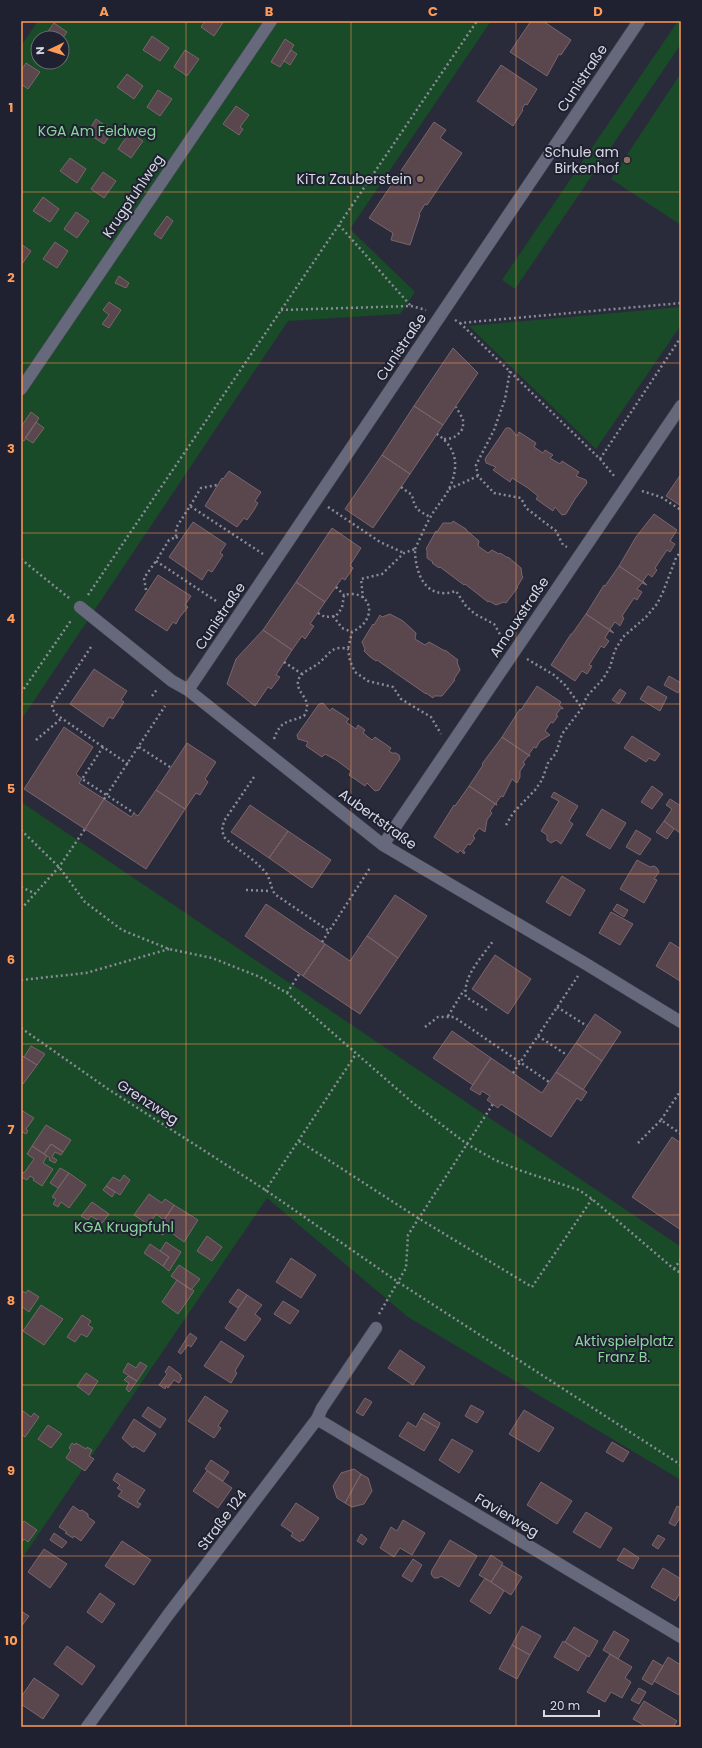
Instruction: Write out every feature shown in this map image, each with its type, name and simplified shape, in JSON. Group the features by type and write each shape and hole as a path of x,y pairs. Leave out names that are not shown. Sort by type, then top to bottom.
{"street":[{"name":"Krugpfuhlweg","path":"21,389 271,21"},
{"name":"Cunistraße","path":"188,690 639,21"},
{"name":"Arnouxstraße","path":"383,845 681,406"},
{"name":"Aubertstraße","path":"80,607 172,681 188,690 383,845 586,964 681,1022"},
{"name":"Straße 124","path":"87,1727 168,1615 318,1419 322,1408 376,1328"},
{"name":"Favierweg","path":"318,1419 681,1637"}],"path":[{"path":"21,693 477,21"},
{"path":"339,225 411,306"},
{"path":"460,323 681,303"},
{"path":"281,310 411,306 441,314 460,323 600,459 626,487 661,497 681,510"},
{"path":"600,459 681,337"},
{"path":"510,371 503,405 494,430 476,466 478,476 494,493 521,498 526,508 556,531 563,545 579,556"},
{"path":"443,439 450,439 458,435 463,428 463,419 456,407"},
{"path":"437,434 449,445 454,455 456,465 449,489 430,517 416,549 415,562 422,582 440,592 450,593 456,591 466,606 476,614 494,624 500,637 514,652 554,675 565,685 582,708"},
{"path":"449,489 478,476"},
{"path":"176,537 176,528 202,488 217,485"},
{"path":"401,487 412,495 414,506 420,512 430,517"},
{"path":"316,500 380,542 404,553"},
{"path":"190,506 274,562"},
{"path":"146,590 144,578 169,540 176,537 180,539"},
{"path":"363,598 361,580 382,574 404,553 416,549"},
{"path":"506,825 514,813 542,780 548,763 556,753 562,734 582,708 587,696 603,679 610,666 615,650 623,637 646,617 657,604 676,558 681,551"},
{"path":"21,559 80,607"},
{"path":"156,561 216,600"},
{"path":"336,587 344,595 356,595 363,598 368,603 370,610 369,616 364,624 352,632 348,649 350,661 355,672 368,681 392,688 401,700 431,717 437,730 451,745"},
{"path":"318,613 325,617 333,616 340,612 344,595"},
{"path":"333,616 342,628 352,632"},
{"path":"91,647 52,705 53,710 62,718 128,764"},
{"path":"269,754 281,725 289,720 304,716 308,709 307,701 299,688 298,680 302,674 321,662 334,649 348,649"},
{"path":"284,662 302,674"},
{"path":"104,800 165,706"},
{"path":"36,740 62,718"},
{"path":"103,747 82,779 134,813"},
{"path":"139,747 170,767"},
{"path":"254,778 224,821 222,830 224,837 258,864 267,874 271,890 276,895 329,931"},
{"path":"21,909 60,867 85,829"},
{"path":"21,830 60,867 85,902 122,930 169,949 212,958 260,977 287,993 418,1107 467,1144 495,1160 519,1170 579,1190 592,1198 674,1269 681,1273"},
{"path":"322,942 370,868"},
{"path":"21,887 36,894"},
{"path":"246,890 271,890"},
{"path":"448,1016 464,989 467,980 493,941"},
{"path":"21,980 86,973 169,949"},
{"path":"513,1073 586,964"},
{"path":"287,993 300,973"},
{"path":"464,989 466,997 487,1010"},
{"path":"558,1007 587,1026"},
{"path":"425,1027 438,1017 454,1017 549,1082"},
{"name":"Grenzweg","path":"21,1028 108,1089 265,1191 398,1282 681,1465"},
{"path":"538,1036 567,1055"},
{"path":"265,1191 356,1054"},
{"path":"638,1143 661,1120 681,1090"},
{"path":"376,1328 379,1312 406,1268 408,1235 493,1104"},
{"path":"661,1120 681,1134"},
{"path":"299,1141 418,1218 532,1287 592,1198"},
{"path":"674,1269 681,1260"}],"green space":[{"name":"KGA Am Feldweg","path":"38,21 491,21 350,229 415,292 400,314 288,321 21,720 21,46 30,33 30,70 70,70 70,30 32,30"},
{"path":"678,21 681,21 681,44 515,289 502,280"},
{"path":"681,73 681,225 611,179"},
{"path":"681,307 681,325 596,449 469,326"},
{"path":"21,802 681,1247 681,1480 408,1317 267,1198 21,1560"}],"building":[{"path":"205,21 224,21 214,36 201,27"},
{"path":"531,21 543,21 571,40 561,55 559,54 547,76 510,52"},
{"path":"54,23 64,30 49,30"},
{"path":"152,36 169,48 160,61 143,50"},
{"path":"285,39 294,45 280,67 271,62"},
{"path":"185,50 199,59 187,76 174,67"},
{"path":"291,50 297,54 290,65 284,61"},
{"path":"26,63 30,66 30,70 37,70 40,72 28,89 21,84 21,71"},
{"path":"501,65 537,89 527,105 525,104 513,126 477,101"},
{"path":"127,74 143,86 134,99 117,87"},
{"path":"158,90 172,99 160,116 147,107"},
{"path":"236,106 249,115 240,127 243,129 239,135 223,124"},
{"path":"96,119 113,131 104,144 87,133"},
{"name":"KiTa Zauberstein","path":"434,122 446,130 440,138 462,153 427,205 425,204 419,214 420,215 410,245 391,240 393,233 369,218"},
{"path":"130,132 143,141 131,158 118,149"},
{"path":"70,158 86,169 77,183 60,171"},
{"path":"103,172 116,181 104,198 91,189"},
{"path":"43,197 59,209 50,222 33,211"},
{"path":"76,212 89,221 77,238 64,229"},
{"path":"167,216 173,221 161,239 154,234"},
{"path":"55,242 68,251 57,268 43,259"},
{"path":"21,244 31,251 22,264 21,263"},
{"path":"119,276 129,283 126,288 115,283"},
{"path":"109,302 121,310 109,328 102,324 109,315 103,310"},
{"path":"453,348 478,373 443,425 414,406"},
{"path":"414,406 443,425 410,474 382,455"},
{"path":"31,412 39,418 24,441 21,439 21,427"},
{"path":"36,422 44,428 33,443 25,438"},
{"path":"506,428 510,428 517,436 519,432 536,443 534,447 543,453 545,450 553,455 550,458 560,464 562,461 579,472 576,476 586,480 587,483 566,514 562,515 555,507 553,511 536,499 538,496 528,488 512,478 510,482 493,470 496,467 486,463 485,459"},
{"path":"382,455 410,474 373,528 345,509"},
{"path":"229,471 261,492 255,501 258,503 254,510 247,520 244,518 237,527 205,506 222,478 223,479"},
{"path":"681,474 681,506 666,496"},
{"path":"654,514 677,530 670,541 675,544 670,552 667,550 655,568 657,570 652,577 648,574 643,581 647,585 619,566 636,537"},
{"path":"453,521 466,529 479,541 478,546 488,553 492,550 499,554 500,553 508,557 521,568 523,577 518,587 506,603 504,602 496,605 489,601 488,602 427,558 426,549 436,531 437,532 443,523 452,523"},
{"path":"193,522 226,544 220,553 223,555 212,572 208,570 202,580 169,557"},
{"path":"332,528 361,548 350,565 353,568 345,580 342,578 325,602 296,582"},
{"path":"619,566 647,585 642,583 637,589 642,592 637,600 634,598 622,616 624,618 620,626 615,622 610,629 614,633 586,614 604,585 605,586"},
{"path":"158,575 191,596 185,605 188,607 176,624 173,622 167,631 135,610"},
{"path":"296,582 325,602 310,624 314,626 305,639 302,636 292,650 263,630"},
{"path":"390,614 403,621 416,633 415,639 425,645 429,642 445,650 458,660 457,662 460,670 454,679 455,680 442,696 434,696 433,698 426,694 377,660 376,661 364,651 365,649 362,642 373,624 374,625 380,615 382,617"},
{"path":"586,614 614,633 609,631 605,638 609,641 604,648 601,646 589,665 592,666 587,674 582,671 575,681 551,665"},
{"path":"263,630 292,650 276,675 280,677 271,689 268,687 255,706 227,684 236,659"},
{"path":"94,669 127,691 121,700 124,702 113,719 109,717 103,727 70,704"},
{"path":"669,676 681,683 681,688 678,693 664,685"},
{"path":"537,686 561,702 559,705 563,709 561,708 556,715 558,716 553,723 551,722 545,731 550,735 540,741 536,748 534,747 529,754 530,756 502,737"},
{"path":"648,686 667,697 660,711 640,699"},
{"path":"620,689 626,693 619,704 612,700"},
{"path":"323,703 330,711 332,708 349,719 346,722 356,729 358,725 365,730 363,733 372,740 375,737 391,748 389,751 399,755 400,759 379,790 375,791 367,783 365,786 349,775 351,771 336,760 325,754 322,757 306,746 308,742 298,739 297,735 319,704"},
{"path":"64,727 93,747 76,774 82,779 79,783 104,799 85,829 24,789"},
{"path":"632,736 660,754 655,761 649,758 646,762 624,748"},
{"path":"502,737 530,756 528,756 523,763 525,764 520,771 520,777 517,783 512,779 503,797 501,796 496,803 497,805 469,786 483,765 482,764"},
{"path":"187,743 216,762 205,779 208,782 200,795 196,793 185,809 156,790"},
{"path":"469,786 497,805 495,804 490,811 492,813 487,820 485,832 479,828 473,836 475,838 463,851 465,852 464,854 460,850 458,853 434,837 454,805 455,806"},
{"path":"652,786 663,794 652,809 641,802"},
{"path":"156,790 185,809 146,869 85,829 104,799 131,817 134,813 138,816"},
{"path":"554,792 578,806 569,821 573,824 561,844 556,840 551,843 547,840 547,835 541,831 559,801 551,797"},
{"path":"670,799 681,806 680,833 664,821 672,809 666,805"},
{"path":"250,805 288,831 269,858 231,832"},
{"path":"602,809 626,823 610,849 586,835"},
{"path":"664,821 674,829 667,839 656,832"},
{"path":"636,830 651,839 640,855 626,847"},
{"path":"288,831 331,860 312,888 269,858"},
{"path":"637,860 650,867 654,866 659,872 654,879 657,880 644,903 620,889"},
{"path":"562,876 585,890 570,916 546,902"},
{"path":"395,895 427,916 398,958 367,936"},
{"path":"266,904 325,944 303,976 245,936"},
{"path":"617,904 628,910 624,917 613,910"},
{"path":"611,912 633,924 620,945 599,933"},
{"path":"367,936 398,958 360,1014 303,976 325,944 350,961"},
{"path":"670,942 681,949 680,981 656,966"},
{"path":"495,955 531,979 508,1014 472,989"},
{"path":"595,1014 621,1032 602,1061 576,1043"},
{"path":"452,1031 491,1058 473,1085 433,1058"},
{"path":"576,1043 602,1061 583,1090 556,1072"},
{"path":"31,1046 45,1054 37,1065 24,1057"},
{"path":"21,1055 37,1065 23,1084 21,1082"},
{"path":"491,1058 542,1093 556,1072 587,1092 581,1101 577,1098 551,1137 501,1104 498,1108 487,1100 490,1096 482,1091 480,1095 470,1089"},
{"path":"21,1110 34,1118 26,1129 28,1131 26,1134 21,1131"},
{"path":"46,1125 71,1140 63,1152 51,1144 44,1154 32,1146"},
{"path":"672,1137 681,1143 681,1230 632,1197"},
{"path":"51,1144 63,1152 61,1155 55,1152 52,1157 57,1160 55,1163 49,1160 50,1158 44,1154"},
{"path":"32,1146 47,1156 43,1163 53,1169 42,1186 30,1176 27,1180 21,1177 23,1172 24,1173 34,1159 27,1154"},
{"path":"60,1168 69,1173 58,1188 50,1183"},
{"path":"69,1173 86,1185 69,1208 61,1202 58,1207 53,1204 56,1199 52,1197"},
{"path":"124,1175 130,1180 120,1195 106,1186 113,1177 120,1181"},
{"path":"106,1186 115,1192 112,1197 103,1190"},
{"path":"149,1194 162,1203 165,1199 174,1205 164,1220 156,1214 149,1225 134,1215"},
{"path":"92,1202 109,1214 102,1223 91,1216 88,1220 81,1216"},
{"path":"174,1205 198,1220 184,1242 161,1225"},
{"path":"161,1225 167,1229 163,1235 157,1231"},
{"path":"207,1236 222,1247 212,1261 197,1251"},
{"path":"166,1242 181,1252 169,1271 163,1266 169,1257 160,1251"},
{"path":"150,1244 169,1257 163,1266 144,1253"},
{"path":"291,1258 316,1275 301,1298 276,1282"},
{"path":"179,1265 200,1279 191,1290 171,1276"},
{"path":"177,1280 194,1291 178,1314 162,1302"},
{"path":"238,1289 247,1295 238,1308 229,1302"},
{"path":"28,1290 39,1297 29,1312 21,1306 21,1292 26,1293"},
{"path":"247,1295 262,1305 255,1314 261,1319 245,1341 225,1328"},
{"path":"283,1301 299,1311 290,1324 274,1314"},
{"path":"41,1305 63,1319 44,1345 23,1331"},
{"path":"82,1315 91,1321 88,1325 93,1328 87,1337 81,1334 75,1342 67,1337"},
{"path":"190,1333 197,1338 191,1347 188,1345 181,1354 178,1352"},
{"path":"221,1341 244,1356 235,1371 237,1373 231,1383 204,1366"},
{"path":"400,1350 425,1367 413,1385 388,1368"},
{"path":"140,1362 147,1366 137,1381 123,1372 128,1363 136,1368"},
{"path":"169,1366 181,1375 180,1377 182,1378 179,1383 174,1380 168,1388 166,1386 165,1389 159,1385 167,1374 165,1372"},
{"path":"86,1373 98,1381 89,1395 77,1386"},
{"path":"128,1376 137,1381 129,1392 126,1389 129,1383 124,1380"},
{"path":"205,1396 228,1411 218,1426 221,1428 214,1438 188,1421"},
{"path":"365,1398 372,1402 363,1416 356,1412"},
{"path":"471,1405 484,1412 477,1423 465,1416"},
{"path":"148,1407 166,1419 160,1428 142,1416"},
{"path":"524,1410 554,1428 539,1452 509,1434"},
{"path":"23,1411 31,1417 34,1413 39,1417 25,1437 21,1434 21,1414"},
{"path":"424,1413 440,1423 438,1428 421,1418"},
{"path":"421,1418 438,1428 424,1451 399,1436 408,1422 416,1427"},
{"path":"134,1419 156,1434 144,1452 134,1446 133,1448 122,1438"},
{"path":"48,1425 62,1434 51,1448 38,1439"},
{"path":"452,1439 473,1451 459,1473 439,1460"},
{"path":"612,1442 629,1452 623,1462 606,1452"},
{"path":"72,1443 75,1445 76,1443 86,1449 87,1447 92,1450 89,1456 94,1459 85,1471 66,1458 71,1450 69,1448"},
{"path":"211,1460 229,1472 223,1481 205,1469"},
{"path":"354,1469 361,1474 345,1503 337,1498 333,1486 341,1473"},
{"path":"207,1471 232,1488 218,1508 193,1491"},
{"path":"117,1473 145,1490 137,1502 141,1504 138,1508 118,1496 122,1491 117,1488 120,1485 113,1480"},
{"path":"361,1474 368,1478 372,1491 364,1504 352,1507 345,1503"},
{"path":"541,1482 572,1501 557,1524 527,1505"},
{"path":"296,1503 319,1518 303,1541 302,1539 300,1542 291,1536 293,1533 281,1525"},
{"path":"73,1506 88,1514 88,1517 95,1522 81,1541 74,1536 73,1538 65,1533 67,1532 59,1527"},
{"path":"677,1506 681,1508 681,1516 675,1526 669,1523"},
{"path":"586,1512 612,1528 600,1548 573,1532"},
{"path":"403,1520 425,1533 412,1555 400,1548 394,1557 380,1548 391,1527 397,1531"},
{"path":"24,1521 37,1530 28,1542 24,1539 21,1543 21,1525"},
{"path":"54,1533 67,1542 62,1548 50,1540"},
{"path":"361,1534 367,1539 363,1545 357,1541"},
{"path":"658,1535 665,1539 658,1549 652,1545"},
{"path":"450,1540 477,1556 459,1587 441,1576 434,1578 431,1574"},
{"path":"122,1541 151,1560 134,1585 105,1566"},
{"path":"624,1548 639,1558 633,1569 617,1560"},
{"path":"44,1549 67,1564 50,1588 28,1572"},
{"path":"491,1555 503,1563 491,1582 479,1575"},
{"path":"413,1559 422,1565 412,1582 402,1576"},
{"path":"502,1565 522,1577 511,1595 491,1582"},
{"path":"663,1568 681,1579 681,1591 675,1601 651,1587"},
{"path":"485,1578 504,1591 490,1614 470,1601"},
{"path":"100,1593 115,1604 102,1623 87,1612"},
{"path":"21,1611 29,1616 21,1627"},
{"path":"522,1626 541,1636 530,1655 512,1645"},
{"path":"574,1627 598,1641 589,1657 565,1642"},
{"path":"614,1631 629,1640 618,1659 603,1650"},
{"path":"563,1641 587,1656 578,1671 554,1657"},
{"path":"512,1645 530,1655 517,1679 499,1669"},
{"path":"67,1646 95,1666 82,1685 54,1664"},
{"path":"610,1654 632,1667 625,1678 631,1682 622,1698 611,1692 605,1702 587,1692"},
{"path":"668,1657 681,1665 681,1691 679,1695 654,1681"},
{"path":"653,1660 663,1666 652,1685 642,1679"},
{"path":"34,1678 59,1695 43,1719 21,1704 21,1697"},
{"path":"639,1688 646,1692 639,1704 631,1700"},
{"path":"644,1701 677,1721 673,1727 647,1727 633,1719"}],"place":[{"name":"Schule am Birkenhof","path":"627,160"},
{"name":"KiTa Zauberstein","path":"420,179"}],"park label":[{"name":"KGA Krugpfuhl","path":"124,1227"},
{"name":"Aktivspielplatz Franz B.","path":"624,1350"}]}
